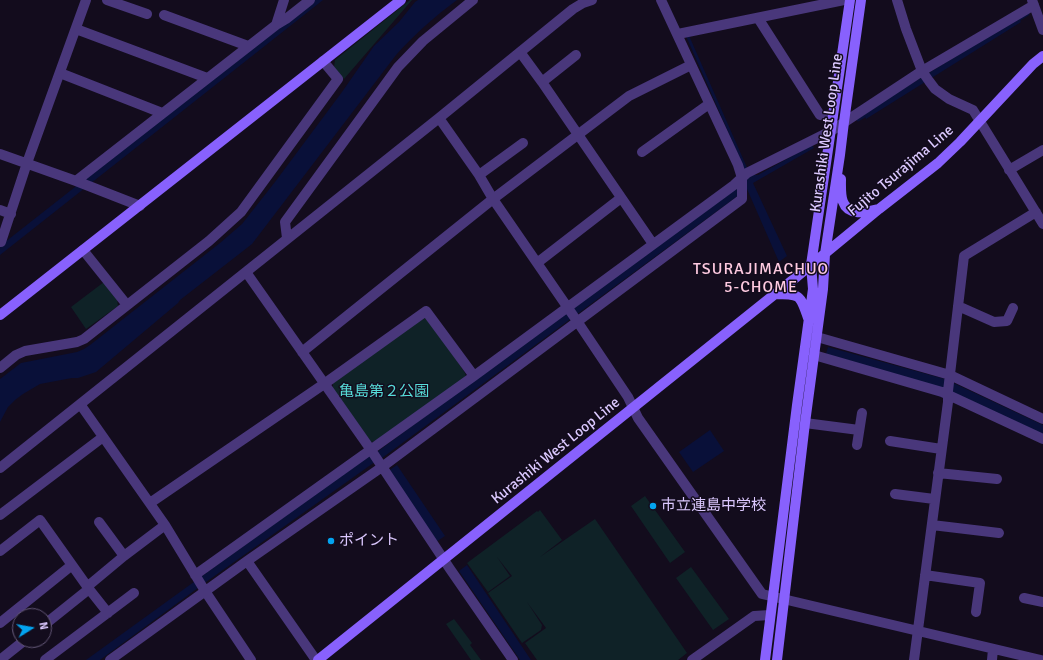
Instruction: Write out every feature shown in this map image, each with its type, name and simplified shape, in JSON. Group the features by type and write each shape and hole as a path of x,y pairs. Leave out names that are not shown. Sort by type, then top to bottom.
{"main road":[{"path":"0,315 401,0"},
{"name":"Kurashiki West Loop Line","path":"812,265 850,0"},
{"name":"Kurashiki West Loop Line","path":"317,660 825,254 861,0"},
{"name":"Fujito Tsurajima Line","path":"825,254 938,163 980,122 1033,64 1043,56"},
{"path":"840,155 841,195 843,204 849,209 857,212 880,209"},
{"path":"777,660 805,423 823,289 825,254"},
{"path":"765,660 813,288 812,265"},
{"path":"775,294 790,294 802,300 809,320"}],"street":[{"path":"0,242 86,0"},
{"path":"107,0 146,14"},
{"path":"276,25 284,0"},
{"path":"82,183 162,113 310,0"},
{"path":"287,238 284,222 398,67 423,41 473,0"},
{"path":"0,468 287,238 440,118 520,52 576,3 592,0"},
{"path":"110,660 204,589 247,561 381,465 576,319 742,199 742,180 738,165 662,0"},
{"path":"678,34 844,0"},
{"path":"897,0 906,29 925,75 935,89 949,99 973,110 1043,224"},
{"path":"196,576 372,452 742,180 747,173 831,131 925,75 1033,3 1043,30"},
{"path":"164,15 248,46"},
{"path":"758,18 820,115 833,116"},
{"path":"76,29 207,78"},
{"path":"520,52 653,244"},
{"path":"542,82 576,55"},
{"path":"0,368 16,355 25,351 77,342 84,339 209,241 241,212 338,79 323,61"},
{"path":"302,352 493,199 629,96 691,65"},
{"path":"60,73 162,113"},
{"path":"642,152 709,104"},
{"path":"440,118 479,175 493,199 628,397 638,418 762,594 1041,660"},
{"path":"479,175 523,143"},
{"path":"1009,170 1043,150"},
{"path":"0,154 82,183 140,206"},
{"path":"537,263 621,198"},
{"path":"0,210 11,214"},
{"path":"914,660 932,526 964,256 1036,212"},
{"path":"83,250 127,305"},
{"path":"246,272 381,465 513,660"},
{"path":"958,306 994,322 1007,321 1014,308"},
{"path":"150,503 324,384 426,311 474,376"},
{"path":"817,337 950,378 1043,419"},
{"path":"814,355 948,393 1043,439"},
{"path":"80,404 165,525 204,589 251,660"},
{"path":"857,445 862,413"},
{"path":"805,423 859,430"},
{"path":"0,515 103,437"},
{"path":"890,441 941,449"},
{"path":"938,473 997,479"},
{"path":"895,494 934,499"},
{"path":"0,551 40,520 88,588 108,613"},
{"path":"99,522 124,556"},
{"path":"52,618 124,556 165,525"},
{"path":"932,526 999,533"},
{"path":"247,561 317,660"},
{"path":"0,623 72,565"},
{"path":"925,575 980,583 976,612"},
{"path":"45,660 134,593"},
{"path":"1024,598 1043,602"},
{"path":"692,660 754,616 770,615"},
{"path":"0,660 15,648"},
{"path":"992,660 993,649"}],"green space":[{"path":"410,0 412,0 344,79 334,67 335,60"},
{"path":"104,282 117,299 118,306 86,329 71,307"},
{"name":"亀島第２公園","path":"424,316 428,317 465,373 466,377 377,441 371,442 333,389 333,383"},
{"path":"645,496 685,552 670,563 631,506"},
{"path":"540,510 562,540 540,557 595,519 687,653 678,660 537,660 525,643 546,628 527,602 542,625 541,630 522,643 488,593 512,576 497,557 510,576 488,592 467,563"},
{"path":"691,567 729,619 713,630 676,578"},
{"path":"454,619 472,643 470,645 481,660 471,660 446,624"}],"shaded area":[{"path":"313,0 323,0 0,255 0,246"},
{"path":"418,0 457,0 425,26 396,55 252,244 180,300 96,372 78,378 40,384 15,400 8,407 0,422 0,379 21,363 77,352 84,349 220,243 242,224 342,92 374,46 399,22"},
{"path":"1018,18 1021,22 866,119 864,113"},
{"path":"812,145 814,148 753,183 787,256 779,262 747,189 382,458 206,582 100,660 86,660 368,456 377,452 751,175 758,175"},
{"path":"828,347 945,379 1043,425 1043,435 826,354"},
{"path":"710,430 724,451 693,472 679,452"},
{"path":"397,465 445,536 436,542 388,471"},
{"path":"467,565 531,660 520,660 459,571"}],"waterway":[{"path":"1017,21 1028,14"},
{"path":"688,37 746,169"},
{"path":"858,120 868,114"}],"place":[{"name":"市立連島中学校","path":"653,506"},
{"name":"ポイント","path":"331,541"}],"district":[{"name":"TSURAJIMACHUO 5-CHOME","path":"761,279"}]}
